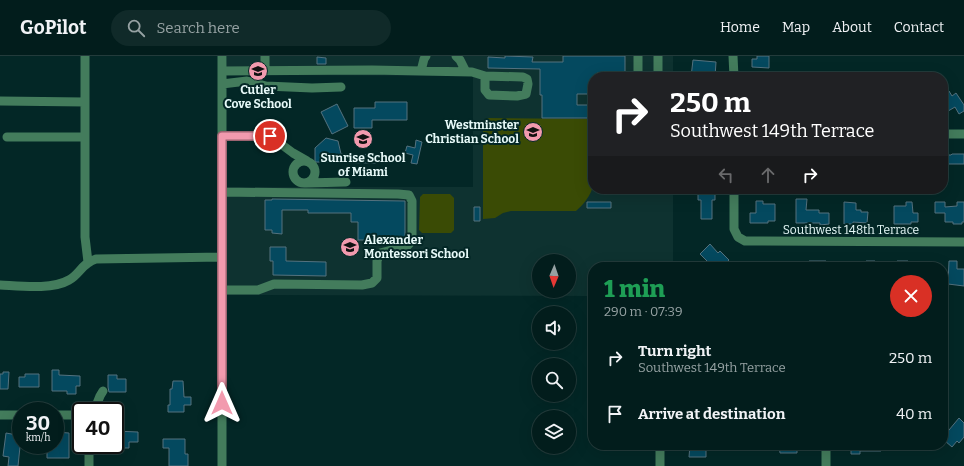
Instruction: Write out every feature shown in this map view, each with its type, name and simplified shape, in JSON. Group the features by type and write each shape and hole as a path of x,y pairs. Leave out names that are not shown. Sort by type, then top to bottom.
{"street":[{"path":"85,56 85,237 88,262"},
{"path":"222,56 222,466"},
{"path":"265,56 265,71"},
{"path":"421,71 426,56"},
{"path":"456,56 460,60 461,72"},
{"path":"638,56 638,72"},
{"path":"658,56 658,72"},
{"path":"733,56 734,72"},
{"path":"222,71 472,72 485,76 517,76 526,78 528,91 526,94 517,96 489,95 485,90 485,76"},
{"path":"222,84 246,81 266,86 312,88 341,87"},
{"path":"0,101 85,102"},
{"path":"948,134 964,134"},
{"path":"222,136 270,136 293,153 313,165 320,180 326,183"},
{"path":"6,137 85,137"},
{"path":"293,153 293,174 299,182 346,182"},
{"path":"293,170 299,162 307,161"},
{"path":"306,183 313,179 316,172"},
{"path":"222,192 398,194 409,195 412,199 412,236 410,243 407,246 380,253 377,260 377,278 372,283 362,285 274,284 258,290 222,290"},
{"name":"Southwest 148th Terrace","path":"734,194 734,227 739,238 746,241 964,242"},
{"path":"0,285 32,286 59,284 70,280 88,262 96,259 222,257"},
{"path":"98,402 103,391"},
{"path":"0,416 12,415"},
{"path":"660,450 660,466"},
{"path":"826,450 826,466"},
{"path":"89,454 89,466"}],"shaded area":[{"path":"227,56 673,56 673,72 588,72 588,194 673,194 673,262 588,262 588,296 576,296 576,254 532,254 532,296 227,295 227,187 473,187 473,76 226,75"}],"green space":[{"path":"486,118 588,119 589,196 576,211 511,211 503,213 495,218 483,219 483,122"},
{"path":"423,194 450,194 454,198 454,230 451,233 422,233 419,230 420,197"}],"building":[{"path":"505,56 533,57 532,62 563,62 563,56 625,56 625,72 588,72 588,94 577,94 577,105 588,105 588,118 542,118 540,69 488,68 488,57 505,58"},
{"path":"757,56 769,56 769,68 752,67 752,59 757,59"},
{"path":"317,57 326,58 326,64 317,64"},
{"path":"693,60 716,62 715,72 692,72"},
{"path":"948,92 952,96 956,93 964,105 964,111 959,114 955,107 948,111"},
{"path":"375,102 407,102 407,120 372,120 372,128 354,128 354,108 375,108"},
{"path":"337,104 348,126 332,134 321,112"},
{"path":"326,138 338,141 341,154 376,155 376,163 315,162 315,148"},
{"path":"416,140 422,142 417,164 411,163 413,155 405,153 407,146 415,148"},
{"path":"964,154 964,164 948,164 948,155"},
{"path":"698,194 715,194 715,200 712,200 712,219 701,219 701,200 698,200"},
{"path":"796,199 807,199 806,210 819,210 819,213 829,213 829,224 820,225 820,223 796,223"},
{"path":"265,200 405,201 405,240 358,240 358,222 351,222 351,213 308,213 308,210 282,210 282,234 272,233 272,230 265,230"},
{"path":"756,201 763,201 763,204 775,204 775,221 768,221 768,223 750,223 750,213 756,213"},
{"path":"587,202 611,202 611,208 587,208"},
{"path":"844,202 856,203 856,210 868,212 867,223 853,222 853,224 844,224"},
{"path":"906,202 912,202 913,213 918,213 918,222 911,222 911,224 894,224 894,206 906,206"},
{"path":"935,202 945,202 945,207 957,206 957,202 964,202 964,222 962,222 962,224 953,224 953,222 945,222 945,213 935,213"},
{"path":"474,207 480,207 480,221 474,221"},
{"path":"710,244 718,253 720,251 729,260 727,262 706,262 707,261 700,254"},
{"path":"270,247 286,247 286,261 326,262 326,276 273,275 273,261 270,261"},
{"path":"809,261 826,261 826,262"},
{"path":"897,261 908,261 908,262"},
{"path":"949,261 957,261 957,269 964,269 964,286 948,284"},
{"path":"52,370 59,370 59,375 80,376 80,386 76,386 76,394 67,394 67,391 52,391"},
{"path":"3,372 9,372 8,389 0,389 0,374 3,374"},
{"path":"25,374 39,374 39,387 19,387 19,377 25,377"},
{"path":"108,375 117,375 117,379 126,379 126,392 109,392"},
{"path":"173,381 183,381 184,397 191,397 191,405 184,405 184,412 168,412 168,405 170,405 170,389 172,389"},
{"path":"959,418 964,423 964,437 959,443 957,441 952,447 948,444 948,431"},
{"path":"124,431 138,432 138,442 129,442 129,448 124,448"},
{"path":"6,433 12,434 12,454 19,454 18,466 8,466 9,457 3,456"},
{"path":"64,433 69,433 69,458 47,458 47,454 64,454"},
{"path":"163,439 185,439 185,454 188,454 188,466 169,466 169,448 163,448"},
{"path":"690,450 706,450 706,457 689,457"},
{"path":"780,450 797,450 797,453 780,453"},
{"path":"851,450 881,450 860,451 860,454 851,454"}],"place":[{"name":"Cutler Cove School","path":"258,71"},
{"name":"Westminster Christian School","path":"533,132"},
{"name":"Sunrise School of Miami","path":"363,139"},
{"name":"Alexander Montessori School","path":"350,247"}],"route":[{"path":"222,403 222,136 270,136"}]}
